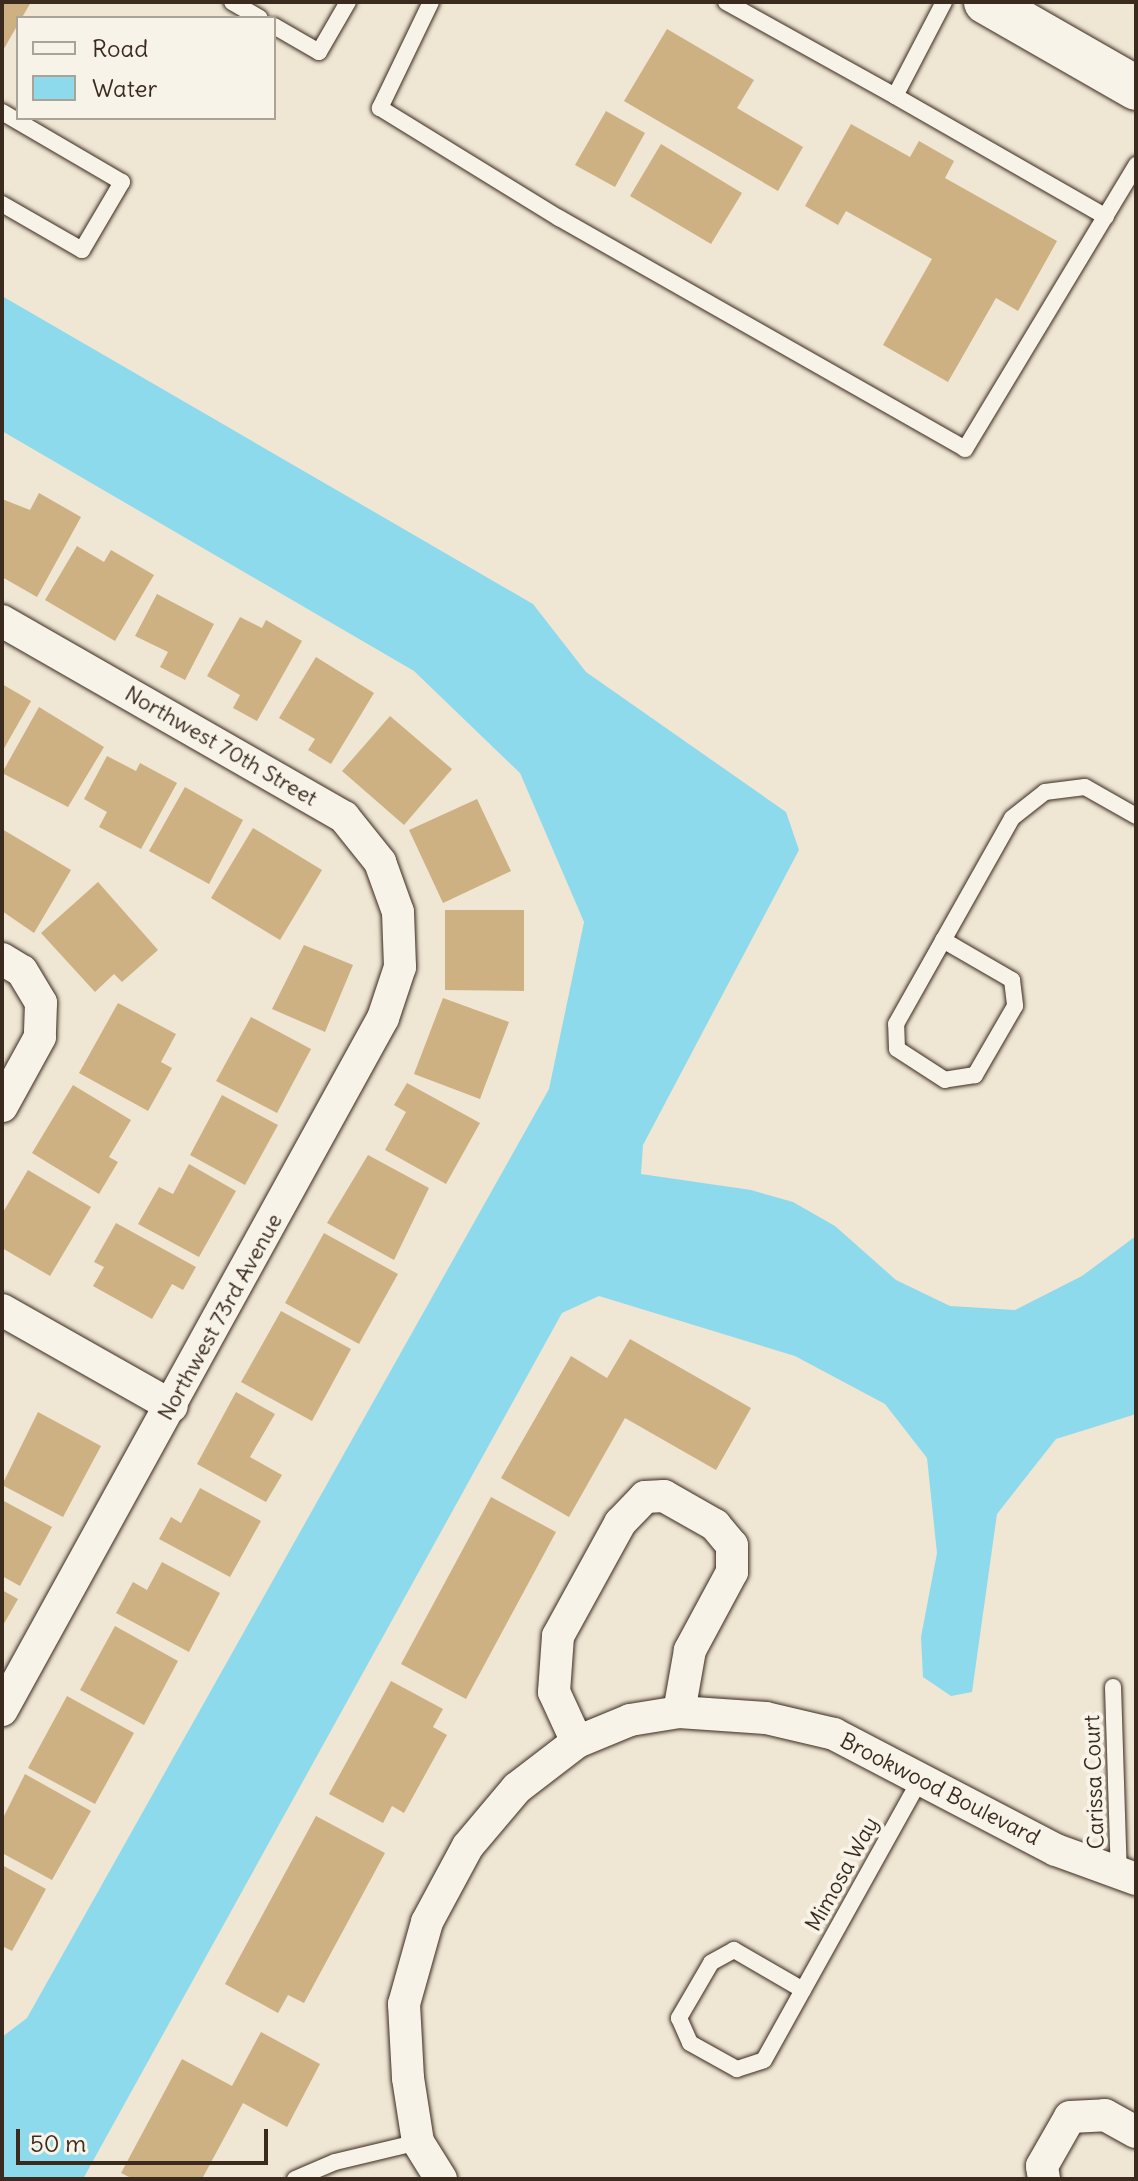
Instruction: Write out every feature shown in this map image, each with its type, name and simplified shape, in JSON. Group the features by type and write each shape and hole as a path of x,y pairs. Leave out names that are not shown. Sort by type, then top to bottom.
{"main road":[{"path":"986,2 1136,88"}],"street":[{"name":"Northwest 70th Street","path":"2,621 344,817 380,862 398,912"},
{"name":"Northwest 73rd Avenue","path":"2,1710 383,1018 400,967 398,912"},
{"path":"2,959 22,971 41,1003 40,1037 2,1106"},
{"path":"2,1310 172,1406"},
{"path":"577,1742 554,1692 558,1636 620,1523 645,1497 664,1496 715,1525 732,1545 732,1572 690,1650 679,1712"},
{"name":"Brookwood Boulevard","path":"441,2179 418,2142 404,2004 427,1922 478,1835 517,1788 577,1742 630,1720 679,1712 766,1718 834,1734 920,1780 1127,1877"},
{"path":"1044,2179 1042,2166 1070,2117 1105,2115 1136,2132"}],"lane":[{"path":"232,2 256,16"},
{"path":"276,27 319,52 348,2"},
{"path":"431,2 380,108 559,218 965,449 1136,165"},
{"path":"726,2 1106,217"},
{"path":"895,96 944,2"},
{"path":"2,112 122,182 82,250 2,204"},
{"path":"943,940 1012,980 1015,1006 975,1075 945,1080 897,1049 896,1024 943,940 1012,818 1045,792 1085,787 1136,816"},
{"name":"Carissa Court","path":"1113,1687 1127,1877"},
{"name":"Mimosa Way","path":"803,1990 734,1950 711,1963 679,2018 690,2043 737,2069 764,2060 803,1990 920,1780"},
{"path":"295,2179 335,2162 418,2142"}],"water":[{"path":"2,296 533,604 586,672 786,812 799,850 643,1145 641,1174 751,1190 793,1202 835,1226 896,1280 950,1306 1015,1310 1082,1276 1136,1236 1136,1414 1056,1439 997,1514 972,1692 951,1696 923,1677 921,1637 937,1553 927,1458 885,1404 795,1356 599,1296 562,1313 83,2179 2,2179 2,2037 27,2018 549,1089 584,922 520,773 414,671 2,431"}],"building":[{"path":"2,2 31,2 23,16 16,16 16,28 2,52"},
{"path":"667,29 754,80 737,108 803,147 778,191 624,101"},
{"path":"606,111 645,133 615,187 575,165"},
{"path":"851,124 910,157 919,141 954,161 945,178 1057,241 1018,311 996,298 948,382 883,345 932,259 846,211 838,225 805,206"},
{"path":"661,144 742,193 711,244 630,196"},
{"path":"39,493 81,517 37,597 2,577 2,499 30,510"},
{"path":"77,546 104,562 111,550 154,575 115,641 45,600"},
{"path":"157,594 214,624 185,680 160,667 168,652 135,636"},
{"path":"240,617 262,628 266,620 302,641 257,721 233,708 240,695 207,676"},
{"path":"316,657 374,693 331,764 308,750 315,739 279,718"},
{"path":"2,684 31,701 2,752"},
{"path":"39,707 104,747 68,807 2,773"},
{"path":"390,716 452,769 404,825 342,771"},
{"path":"107,756 136,771 140,763 177,783 141,849 99,827 107,812 84,799"},
{"path":"185,787 243,820 209,884 149,851"},
{"path":"477,799 511,871 443,903 409,830"},
{"path":"253,828 322,870 280,940 211,898"},
{"path":"2,829 71,870 34,933 2,911"},
{"path":"98,882 158,950 122,982 114,974 95,992 41,933"},
{"path":"445,910 524,910 524,991 445,990"},
{"path":"304,945 353,965 325,1032 272,1009"},
{"path":"443,998 509,1022 480,1099 414,1074"},
{"path":"118,1003 176,1034 161,1062 172,1068 148,1111 79,1073"},
{"path":"251,1017 311,1049 277,1113 216,1081"},
{"path":"407,1083 480,1123 446,1184 385,1150 406,1112 394,1105"},
{"path":"73,1085 131,1120 109,1157 118,1162 99,1194 32,1153"},
{"path":"222,1095 278,1125 245,1185 190,1155"},
{"path":"368,1155 429,1188 394,1260 327,1223"},
{"path":"189,1164 236,1191 199,1257 138,1224 159,1187 173,1194"},
{"path":"28,1170 91,1207 50,1276 2,1248 2,1214"},
{"path":"116,1223 196,1267 183,1290 172,1284 152,1319 93,1286 104,1267 94,1262"},
{"path":"324,1233 398,1274 359,1344 285,1303"},
{"path":"281,1311 351,1349 312,1421 241,1382"},
{"path":"630,1339 751,1408 716,1470 625,1418 569,1517 501,1478 571,1356 607,1378"},
{"path":"236,1392 275,1414 250,1457 282,1475 266,1502 197,1464"},
{"path":"38,1412 101,1446 63,1517 2,1485"},
{"path":"200,1488 261,1521 230,1577 159,1539 171,1517 181,1523"},
{"path":"491,1497 556,1532 466,1699 401,1664"},
{"path":"2,1500 52,1527 20,1586 2,1576"},
{"path":"162,1562 220,1593 189,1652 116,1613 133,1582 147,1590"},
{"path":"2,1590 18,1599 2,1627"},
{"path":"115,1626 178,1661 144,1725 80,1690"},
{"path":"391,1681 443,1709 433,1727 447,1735 404,1813 392,1806 383,1823 329,1794"},
{"path":"67,1696 134,1733 95,1804 28,1768"},
{"path":"25,1774 91,1811 52,1880 2,1853 2,1820"},
{"path":"316,1816 385,1853 304,2003 288,1995 278,2013 225,1984"},
{"path":"2,1865 46,1889 12,1951 2,1946"},
{"path":"261,2032 320,2064 287,2127 243,2103 202,2179 133,2179 121,2173 182,2059 232,2086"}]}
